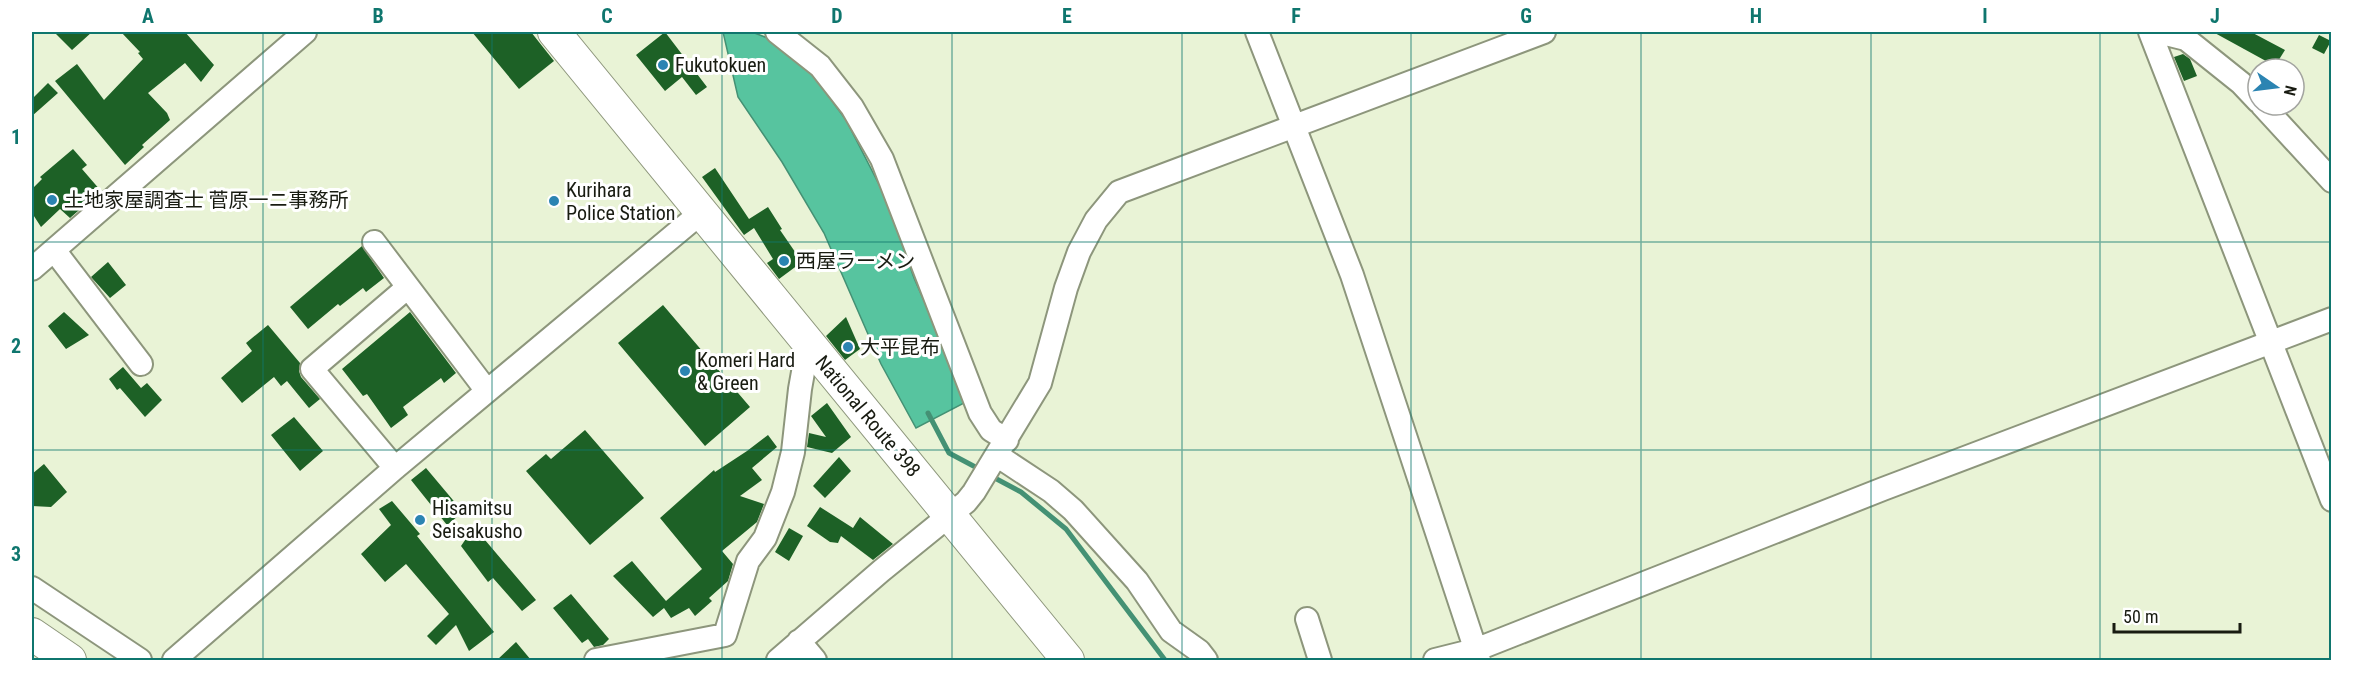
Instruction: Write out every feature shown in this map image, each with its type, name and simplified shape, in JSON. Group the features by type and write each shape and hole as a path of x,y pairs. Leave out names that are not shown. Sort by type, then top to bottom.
{"highway":[{"name":"National Route 398","path":"554,32 1068,660"},
{"path":"32,634 70,660"}],"street":[{"path":"32,269 305,32"},
{"path":"777,32 820,66 852,106 882,159 980,413 991,430 999,453 1073,510 1137,581 1171,631 1199,651 1206,660"},
{"path":"1257,32 1352,275 1477,655"},
{"path":"778,660 966,502 974,492 1040,382 1066,288 1079,252 1096,220 1119,192 1544,32"},
{"path":"2150,32 2331,500"},
{"path":"2158,32 2186,39 2246,88"},
{"path":"2273,117 2331,181"},
{"path":"174,660 395,468 703,212"},
{"path":"374,242 487,391"},
{"path":"54,250 141,364"},
{"path":"395,468 312,369 408,287"},
{"path":"1435,660 1477,655 1883,489 2271,344 2331,319"},
{"path":"596,660 725,635 748,561 765,538 783,492 793,452 808,344"},
{"path":"32,588 140,660"},
{"path":"1307,619 1320,660"},
{"path":"799,641 815,660"}],"shaded area":[{"path":"723,32 752,32 770,39 806,65 846,120 886,198 914,278 968,401 916,428 881,364 824,233 782,162 738,97"}],"building":[{"path":"54,32 92,32 72,50"},
{"path":"121,32 185,32 214,65 201,82 185,63 148,93 167,113 170,120 142,145 144,147 125,165 55,81 77,64 104,100 143,59 138,53 140,52"},
{"path":"472,32 531,32 554,61 519,89"},
{"path":"665,32 707,87 696,95 682,77 665,91 636,55"},
{"path":"2213,32 2251,32 2285,50 2281,57 2259,57"},
{"path":"2319,35 2331,41 2324,54 2312,48"},
{"path":"2183,54 2190,59 2197,76 2184,81 2174,57"},
{"path":"48,83 58,93 32,116 32,99"},
{"path":"73,149 87,165 82,169 101,191 70,218 60,209 41,227 32,213 32,189 42,179 40,177"},
{"path":"715,168 749,219 768,207 782,229 780,230 802,262 779,279 767,263 773,259 754,228 744,235 702,177"},
{"path":"362,246 384,278 366,292 363,288 340,306 338,304 308,329 290,307"},
{"path":"108,262 126,285 110,298 91,277"},
{"path":"663,305 750,407 705,446 618,343"},
{"path":"64,312 89,335 66,349 48,326"},
{"path":"410,312 456,373 444,383 441,378 403,407 408,415 391,428 367,394 363,396 342,369"},
{"path":"846,317 860,349 845,360 826,336"},
{"path":"268,325 300,363 301,377 320,399 309,408 287,381 281,386 274,377 242,403 221,378 252,351 246,343"},
{"path":"123,367 141,388 147,383 162,400 145,417 109,379"},
{"path":"827,403 851,437 832,453 807,447 809,433 826,437 811,416"},
{"path":"294,417 323,451 300,471 271,435"},
{"path":"585,430 644,498 590,545 526,471 546,454 551,459"},
{"path":"768,435 777,447 752,468 762,480 740,496 764,504 757,522 722,551 733,564 728,581 709,598 712,601 695,616 689,608 671,618 664,608 653,617 613,576 632,561 666,601 702,569 660,518 714,470 715,472"},
{"path":"839,457 851,471 825,498 813,486"},
{"path":"44,464 67,492 51,507 32,506 32,474"},
{"path":"426,468 463,512 447,525 411,480"},
{"path":"392,501 420,534 417,536 494,632 469,651 456,625 436,645 427,636 449,614 406,564 385,582 361,554 391,525 379,509"},
{"path":"820,507 853,528 860,517 893,544 873,560 841,536 838,543 830,542 807,526"},
{"path":"474,527 536,600 522,611 493,578 488,582 461,546"},
{"path":"789,528 803,536 789,561 775,552"},
{"path":"571,594 609,639 603,645 594,647 588,639 582,643 553,608"},
{"path":"516,642 531,660 497,660"}],"waterway":[{"path":"928,413 949,453 981,470"},
{"path":"991,476 1021,492 1066,529 1165,660"}],"place":[{"name":"Fukutokuen","path":"663,65"},
{"name":"土地家屋調査士 菅原一ニ事務所","path":"52,200"},
{"name":"Kurihara Police Station","path":"554,201"},
{"name":"西屋ラーメン","path":"784,261"},
{"name":"大平昆布","path":"848,347"},
{"name":"Komeri Hard & Green","path":"685,371"},
{"name":"Hisamitsu Seisakusho","path":"420,520"}]}
